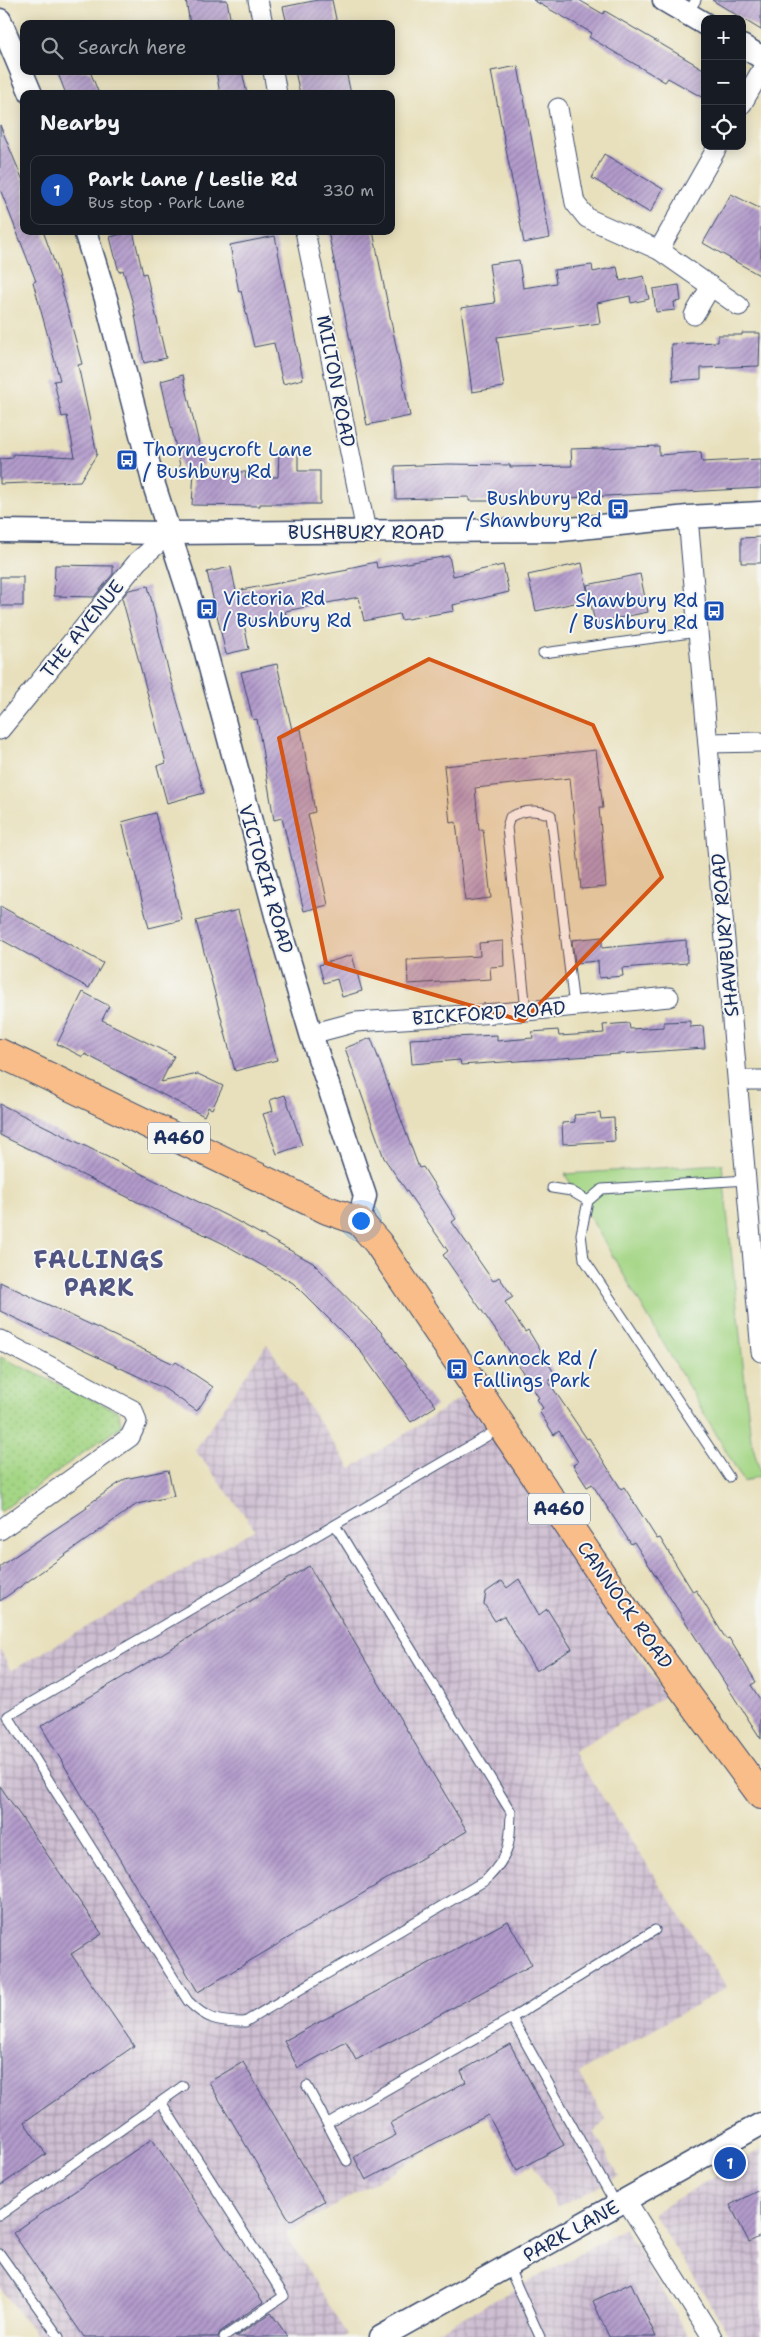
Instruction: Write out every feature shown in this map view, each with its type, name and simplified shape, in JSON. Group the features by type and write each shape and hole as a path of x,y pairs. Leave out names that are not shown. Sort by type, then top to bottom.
{"highway":[{"name":"CANNOCK ROAD","path":"0,1053 327,1210 359,1222 378,1244 504,1427 633,1620 761,1795"}],"street":[{"path":"258,0 262,20"},
{"path":"664,0 696,13"},
{"path":"0,20 20,68"},
{"path":"746,48 761,57"},
{"path":"746,97 761,71"},
{"path":"23,75 29,90"},
{"path":"274,75 276,90"},
{"path":"558,108 575,202 587,218 658,250 739,306"},
{"path":"658,250 716,150"},
{"name":"VICTORIA ROAD","path":"86,235 106,299 154,486 197,619 245,805 311,1034 365,1196 359,1222"},
{"name":"MILTON ROAD","path":"306,235 366,531"},
{"path":"694,315 711,286"},
{"name":"BUSHBURY ROAD","path":"0,531 170,533 561,530 688,517 761,513"},
{"name":"SHAWBURY ROAD","path":"688,517 761,1352"},
{"name":"THE AVENUE","path":"0,730 138,561 170,533"},
{"path":"708,743 761,742"},
{"name":"BICKFORD ROAD","path":"311,1034 356,1022 526,1011 669,997"},
{"path":"738,1080 761,1080"},
{"path":"0,1340 106,1394 133,1410 137,1422 130,1437 0,1530"},
{"name":"PARK LANE","path":"381,2337 761,2124"},
{"path":"621,2202 712,2337"}],"lane":[{"path":"543,653 698,632"},
{"path":"526,1011 507,827 510,817 530,811 542,811 551,815 574,1007"},
{"path":"729,1477 584,1259 580,1234 588,1201 602,1189 747,1180"},
{"path":"552,1188 571,1192 588,1201"},
{"path":"335,1525 511,1812 510,1842 502,1863 486,1880 244,2022 222,2022 202,2015 188,2001 8,1716 335,1525 504,1427"},
{"path":"328,2123 512,2018 655,1930"},
{"path":"512,2018 621,2202"},
{"path":"0,2215 183,2086"},
{"path":"307,2086 347,2161"},
{"path":"161,2102 284,2296 224,2337"},
{"path":"0,2254 59,2337"},
{"path":"508,2266 540,2337"}],"highlighted area":[{"path":"429,659 593,725 662,877 523,1021 326,963 279,738"}],"shaded area":[{"path":"267,1344 351,1469 465,1395 665,1696 573,1752 727,1987 579,2073 606,2120 594,2132 619,2176 557,2208 533,2164 517,2173 488,2116 286,2234 347,2335 343,2337 38,2337 0,2288 0,1649 11,1671 255,1529 195,1450"},
{"path":"761,2149 761,2337 731,2337 653,2213"},
{"path":"625,2228 689,2337 427,2337 563,2263"}],"green space":[{"path":"722,1164 751,1440 761,1475 744,1482 565,1174"},
{"path":"0,1357 119,1412 121,1426 0,1512"}],"building":[{"path":"186,0 227,0 230,20 189,20"},
{"path":"318,0 332,0 336,20 286,20 283,7"},
{"path":"533,0 579,0 603,14 605,11 701,68 701,97 668,78 665,82 589,37 592,33"},
{"path":"712,0 761,0 761,30 746,21 746,15 736,15"},
{"path":"518,66 550,238 524,243 491,71"},
{"path":"59,75 92,75 97,90 64,90"},
{"path":"217,75 243,75 246,90 219,90"},
{"path":"296,75 347,75 350,90 299,90"},
{"path":"0,125 20,173 20,235 44,235 56,267 82,364 78,365 97,454 80,481 0,484 0,459 13,458 13,454 75,457 67,416 62,417 54,381 60,380 33,282 36,281 0,189"},
{"path":"604,154 663,189 650,213 592,178"},
{"path":"731,194 761,209 761,276 703,243"},
{"path":"134,235 143,274 146,273 166,358 144,363 133,304 123,270 119,272 110,237"},
{"path":"329,235 374,235 410,416 367,425"},
{"path":"275,236 303,379 283,384 274,343 254,347 241,291 239,292 230,245"},
{"path":"519,260 523,288 556,283 554,270 592,265 593,272 617,267 620,281 644,276 649,299 631,303 630,296 597,303 600,323 497,337 504,387 472,392 461,308 495,303 489,264"},
{"path":"679,285 681,301 674,302 675,310 656,312 653,289"},
{"path":"742,333 760,333 759,366 701,368 701,379 673,381 671,344 718,342 718,335 742,335"},
{"path":"183,375 204,465 181,470 161,381"},
{"path":"659,446 659,455 701,452 702,462 761,459 761,488 510,501 469,501 469,497 396,499 395,466 448,464 510,465 510,467 572,466 571,449"},
{"path":"279,451 298,451 298,471 320,471 320,504 260,504 260,506 192,505 194,470 246,472 245,477 278,477"},
{"path":"761,537 761,563 741,563 741,538"},
{"path":"449,556 453,576 503,565 509,592 453,605 454,611 401,620 399,614 364,621 359,597 285,611 286,615 244,624 249,649 226,654 207,572 231,567 236,591 348,570 348,568 376,562 377,568"},
{"path":"582,563 589,600 536,611 528,575"},
{"path":"55,565 113,566 113,574 94,597 54,596"},
{"path":"640,574 648,612 595,623 587,585"},
{"path":"0,577 23,577 23,606 0,606"},
{"path":"148,586 169,673 204,793 167,803 157,766 166,763 122,598 129,590"},
{"path":"277,664 292,730 301,729 315,812 308,814 328,905 304,911 282,818 274,820 257,719 253,720 241,672"},
{"path":"596,750 603,808 599,808 606,887 581,889 570,778 475,788 479,830 483,829 491,898 465,901 456,822 450,823 444,766"},
{"path":"155,813 182,920 149,928 122,822"},
{"path":"0,906 103,963 89,988 0,939"},
{"path":"238,910 277,1060 235,1071 196,921"},
{"path":"602,937 602,948 686,940 687,963 622,968 623,976 599,978 598,961 575,963 572,940"},
{"path":"503,941 504,966 490,967 491,979 408,984 407,960 480,956 479,943"},
{"path":"352,955 362,991 342,997 337,979 324,983 319,965"},
{"path":"83,992 109,1006 102,1020 174,1056 161,1082 198,1074 223,1086 212,1109 208,1107 204,1116 85,1054 83,1057 57,1044"},
{"path":"690,1021 690,1027 703,1026 705,1048 461,1065 460,1060 412,1064 410,1039 497,1035 497,1041 533,1038 532,1032 558,1030 559,1036 591,1034 604,1033 603,1025 629,1023 630,1029 664,1027 664,1022"},
{"path":"371,1038 419,1168 423,1167 456,1219 452,1222 493,1281 499,1277 513,1297 505,1302 525,1332 528,1330 556,1376 548,1381 587,1439 589,1438 621,1489 624,1487 657,1539 660,1538 693,1592 696,1590 726,1639 729,1638 756,1682 751,1685 761,1701 761,1739 634,1542 631,1544 592,1484 587,1487 573,1465 578,1462 559,1431 554,1435 539,1411 543,1408 537,1399 539,1398 501,1338 443,1255 448,1251 384,1158 345,1048"},
{"path":"285,1095 302,1145 277,1154 263,1114 273,1111 270,1100"},
{"path":"0,1104 235,1220 313,1263 381,1332 436,1406 411,1422 359,1349 293,1283 224,1244 0,1135"},
{"path":"600,1113 601,1119 614,1118 615,1141 563,1144 562,1123 575,1122 574,1115"},
{"path":"0,1282 174,1364 176,1362 213,1387 197,1411 165,1389 0,1311"},
{"path":"168,1470 174,1496 137,1504 0,1601 0,1566 87,1508 86,1506 125,1479"},
{"path":"309,1566 467,1831 198,1992 41,1726"},
{"path":"519,1579 539,1615 547,1609 572,1649 536,1671 504,1616 495,1621 484,1604 486,1592 502,1581 507,1588"},
{"path":"0,1786 102,1934 71,1954 134,2046 24,2122 46,2154 0,2186"},
{"path":"508,1921 532,1965 356,2060 346,2042 298,2068 284,2041"},
{"path":"510,2044 564,2145 517,2170 488,2115 366,2180 354,2157 396,2135 390,2123 466,2082 461,2071"},
{"path":"243,2062 324,2201 290,2221 209,2082"},
{"path":"152,2139 263,2302 220,2332 218,2337 84,2337 13,2233"},
{"path":"761,2189 761,2236 749,2242 730,2205"},
{"path":"631,2283 656,2337 609,2337 593,2301"},
{"path":"271,2313 288,2337 235,2337"}],"place":[{"name":"Thorneycroft Lane / Bushbury Rd","path":"127,460"},
{"name":"Bushbury Rd / Shawbury Rd","path":"618,509"},
{"name":"Victoria Rd / Bushbury Rd","path":"207,609"},
{"name":"Shawbury Rd / Bushbury Rd","path":"714,611"},
{"name":"Cannock Rd / Fallings Park","path":"457,1369"},
{"name":"Park Lane / Leslie Rd","path":"730,2163"}],"district":[{"name":"FALLINGS PARK","path":"99,1274"}]}
